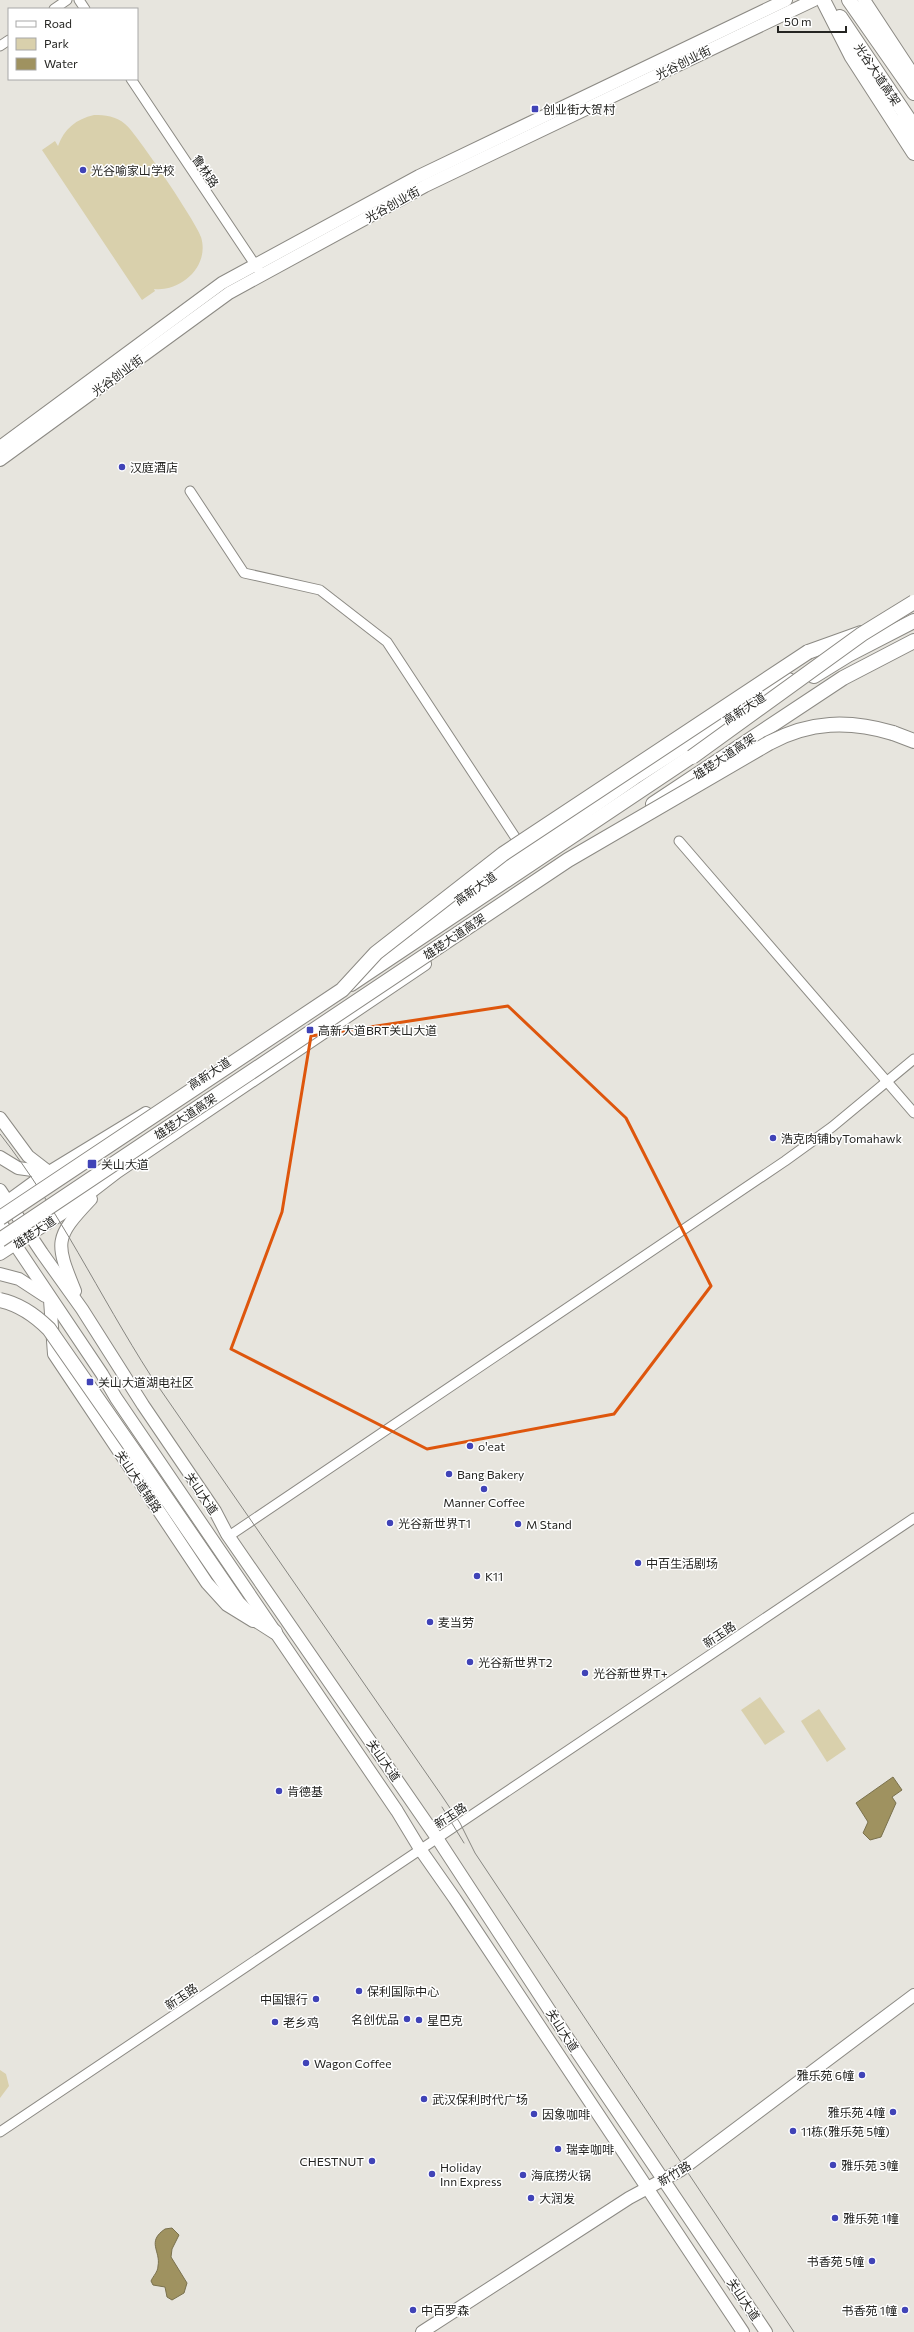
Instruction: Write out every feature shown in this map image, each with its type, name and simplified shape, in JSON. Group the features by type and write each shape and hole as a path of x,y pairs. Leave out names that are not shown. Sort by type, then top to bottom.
{"highway":[{"path":"823,0 863,74 914,152"},
{"name":"光谷大道高架","path":"829,0 914,127"},
{"name":"光谷大道高架","path":"849,0 914,94"},
{"path":"692,757 862,634 914,602"},
{"name":"雄楚大道高架","path":"0,1218 842,658 914,621"},
{"path":"342,990 376,953 503,854 808,652 884,625"},
{"name":"雄楚大道高架","path":"0,1240 805,702 843,678 914,641"},
{"path":"568,860 769,743 798,729 826,724 845,723 878,729 914,742"},
{"path":"0,1300 21,1307 42,1321 49,1329 238,1603 253,1618 275,1632"}],"main road":[{"name":"光谷创业街","path":"0,460 229,293 258,270 419,176 786,0"},
{"name":"光谷创业街","path":"0,448 222,283 258,270 425,186 814,0"},
{"path":"829,0 835,16 914,137"},
{"path":"864,0 914,76"},
{"name":"高新大道","path":"46,1175 190,1085 285,1022 635,778 815,663 914,609"},
{"path":"82,1309 62,1258 61,1244 68,1224 117,1172 744,748 845,682 914,646"},
{"path":"0,1118 28,1156 46,1175"},
{"path":"0,1157 18,1168 46,1175"},
{"name":"雄楚大道","path":"0,1254 69,1209 117,1172"},
{"path":"4,1204 46,1175"},
{"name":"关山大道","path":"0,1190 4,1204 30,1235 82,1309 143,1405 215,1512 229,1536 437,1838 662,2180 766,2332"},
{"name":"关山大道","path":"0,1222 50,1299 397,1811 420,1849 455,1898 649,2188 743,2332"},
{"path":"0,1274 23,1281 50,1299"},
{"name":"关山大道辅路","path":"50,1299 54,1354 207,1583 227,1605 238,1614 275,1632"},
{"name":"新竹路","path":"422,2332 629,2198 684,2168 914,1995"}],"street":[{"path":"55,8 67,0"},
{"name":"鲁林路","path":"132,80 258,270"},
{"path":"190,491 244,573 320,590 387,642 526,853"},
{"path":"679,841 888,1081 914,1113"},
{"path":"229,1536 785,1161 832,1127 914,1059"},
{"name":"新玉路","path":"0,2132 914,1518"}],"highlighted area":[{"path":"508,1006 626,1118 711,1286 614,1414 427,1449 231,1349 282,1212 311,1036"}],"green space":[{"path":"94,115 106,116 122,121 131,130 178,198 201,237 203,248 201,258 191,275 183,282 174,286 164,289 154,289 155,291 142,300 42,150 55,141 58,146 67,130 76,122"},
{"path":"760,1697 785,1732 765,1745 741,1710"},
{"path":"819,1709 846,1749 827,1762 801,1721"},
{"path":"0,2070 6,2074 9,2086 0,2098"}],"water":[{"path":"893,1777 902,1790 892,1797 896,1803 881,1837 870,1840 863,1833 868,1822 856,1803"},
{"path":"172,2228 179,2235 172,2249 171,2257 187,2283 184,2293 172,2300 167,2297 165,2287 153,2285 151,2281 158,2268 158,2256 155,2242 156,2238 165,2229"}],"tram line":[{"path":"0,1134 41,1192 60,1222 151,1376 442,1796 460,1823 475,1853 794,2332"},
{"path":"442,1807 464,1843"}],"place":[{"name":"创业街大贺村","path":"535,109"},
{"name":"光谷喻家山学校","path":"83,170"},
{"name":"汉庭酒店","path":"122,467"},
{"name":"高新大道BRT关山大道","path":"310,1030"},
{"name":"浩克肉铺byTomahawk","path":"773,1138"},
{"name":"关山大道","path":"92,1164"},
{"name":"关山大道湖电社区","path":"90,1382"},
{"name":"o'eat","path":"470,1446"},
{"name":"Bang Bakery","path":"449,1474"},
{"name":"Manner Coffee","path":"484,1489"},
{"name":"光谷新世界T1","path":"390,1523"},
{"name":"M Stand","path":"518,1524"},
{"name":"中百生活剧场","path":"638,1563"},
{"name":"K11","path":"477,1576"},
{"name":"麦当劳","path":"430,1622"},
{"name":"光谷新世界T2","path":"470,1662"},
{"name":"光谷新世界T+","path":"585,1673"},
{"name":"肯德基","path":"279,1791"},
{"name":"保利国际中心","path":"359,1991"},
{"name":"中国银行","path":"316,1999"},
{"name":"名创优品","path":"407,2019"},
{"name":"星巴克","path":"419,2020"},
{"name":"老乡鸡","path":"275,2022"},
{"name":"Wagon Coffee","path":"306,2063"},
{"name":"雅乐苑 6幢","path":"862,2075"},
{"name":"武汉保利时代广场","path":"424,2099"},
{"name":"雅乐苑 4幢","path":"893,2112"},
{"name":"因象咖啡","path":"534,2114"},
{"name":"11栋(雅乐苑 5幢)","path":"793,2131"},
{"name":"瑞幸咖啡","path":"558,2149"},
{"name":"CHESTNUT","path":"372,2161"},
{"name":"雅乐苑 3幢","path":"833,2165"},
{"name":"Holiday Inn Express","path":"432,2174"},
{"name":"海底捞火锅","path":"523,2175"},
{"name":"大润发","path":"531,2198"},
{"name":"雅乐苑 1幢","path":"835,2218"},
{"name":"书香苑 5幢","path":"872,2261"},
{"name":"中百罗森","path":"413,2310"},
{"name":"书香苑 1幢","path":"905,2310"}]}
